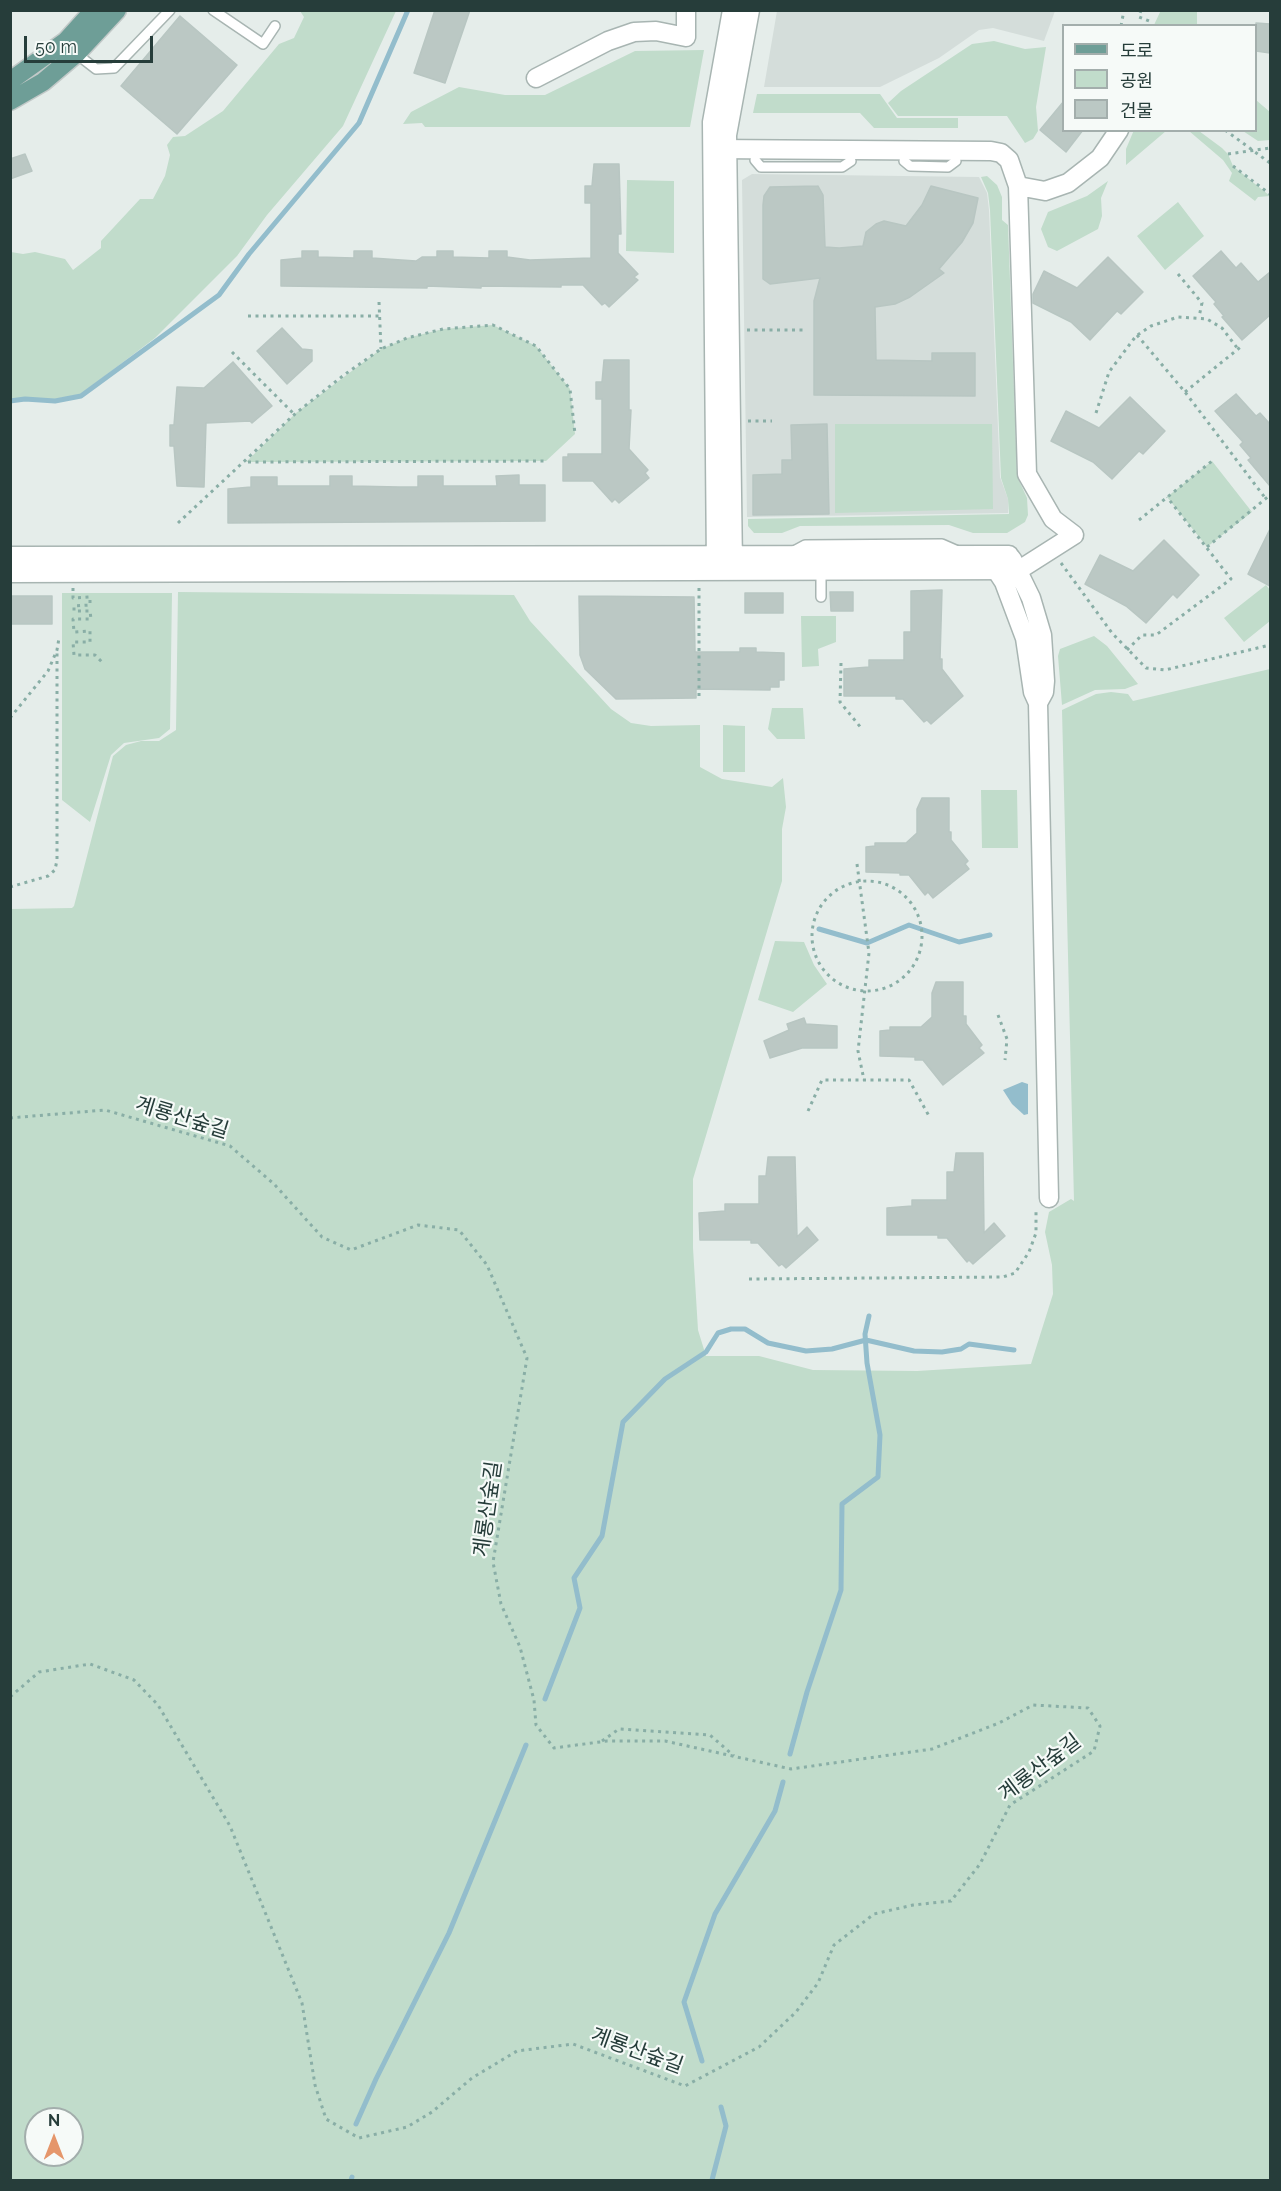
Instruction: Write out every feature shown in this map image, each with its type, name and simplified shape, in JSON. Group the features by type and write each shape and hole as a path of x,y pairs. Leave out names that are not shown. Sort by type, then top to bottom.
{"main road":[{"path":"10,102 43,82 71,47 94,10"},
{"path":"10,81 71,47 117,10"}],"street":[{"path":"536,78 608,41 634,32 656,31 686,37 686,10"},
{"path":"724,564 720,155 712,122 732,10"},
{"path":"720,155 729,122 750,10"},
{"path":"720,155 755,160 997,162 1016,181 1045,190 1068,183 1100,158 1118,132"},
{"path":"10,556 724,564 821,571 999,571 1028,553 1070,532 1053,519 1027,474 1016,181 1009,160 996,151 720,155"},
{"path":"10,573 724,564 784,556 986,555 1014,562"},
{"path":"986,555 999,571 1025,638 1033,692 1038,702 1043,1198"},
{"path":"1014,562 1031,598 1045,649 1044,692 1038,702"}],"lane":[{"path":"71,47 96,69 114,68 170,10"},
{"path":"213,10 263,44 275,26"},
{"path":"821,571 821,597"}],"path":[{"path":"1141,10 1138,17 1149,21 1148,24"},
{"path":"1228,132 1270,163"},
{"path":"1228,154 1270,148"},
{"path":"1233,166 1270,194"},
{"path":"1178,274 1202,303 1199,317"},
{"path":"380,302 381,349"},
{"path":"248,316 380,316"},
{"path":"1096,414 1109,372 1137,335 1166,320 1199,317 1215,322 1238,349"},
{"path":"178,523 295,415 381,349 407,338 443,329 493,325 536,346 570,389 575,434"},
{"path":"739,330 804,330"},
{"path":"1137,335 1185,392 1266,499"},
{"path":"1185,392 1243,345"},
{"path":"232,352 295,415"},
{"path":"740,421 772,421"},
{"path":"246,462 546,461"},
{"path":"1139,520 1212,461"},
{"path":"1207,547 1270,495"},
{"path":"1127,650 1142,635 1156,635 1231,579 1167,497"},
{"path":"1058,559 1127,650 1146,668 1155,671 1270,645"},
{"path":"73,586 73,598 90,597 90,605 74,606 74,611 90,611 91,619 73,620 74,632 90,631 90,642 73,642 74,655 95,655 102,662"},
{"path":"699,588 699,696"},
{"path":"10,887 48,876 55,870 57,860 57,650 59,638"},
{"path":"10,718 38,685 57,650"},
{"path":"841,663 840,702 862,729"},
{"path":"857,864 868,950 866,991 858,1051 864,1080"},
{"path":"859,881 878,882 895,888 909,900 920,922 922,935 920,954 911,970 897,983 880,990 866,991 844,987 829,977 818,963 812,946 812,928 817,911 827,897 842,886 859,881"},
{"path":"998,1015 1007,1039 1005,1060"},
{"path":"808,1111 822,1080 909,1080 929,1116"},
{"name":"계룡산숲길","path":"10,1118 105,1110 230,1146 274,1184 322,1238 351,1250 418,1225 459,1230 487,1265 527,1358 493,1562 501,1604 520,1647 534,1700 536,1725 554,1748 600,1742 665,1741 791,1769 922,1751 999,1723 1033,1705 1088,1708 1100,1726 1094,1751 1010,1805 980,1863 951,1901 913,1905 874,1914 834,1945 818,1983 796,2012 759,2047 685,2086 573,2044 517,2051 472,2078 432,2112 407,2127 359,2138 326,2119 315,2085 302,2002 230,1826 158,1706 134,1680 90,1664 39,1672 10,1697"},
{"path":"749,1279 1003,1277 1015,1273 1029,1252 1036,1233 1043,1198"},
{"path":"600,1742 619,1729 710,1735 735,1757"}],"shaded area":[{"path":"777,10 1055,11 1044,41 993,28 979,30 939,58 880,87 764,87"},
{"path":"752,174 979,177 987,193 989,210 1000,477 1008,499 1008,513 747,517 742,180"}],"green space":[{"path":"1161,10 1197,11 1197,24 1154,24"},
{"path":"300,11 396,11 343,126 267,215 237,256 155,338 81,394 55,399 11,399 11,252 23,254 35,252 65,259 73,270 101,248 101,241 140,199 153,199 165,176 170,155 167,145 173,137 185,136 223,111 279,44 294,38 304,17"},
{"path":"994,41 1025,49 1046,47 1036,107 1038,131 1033,139 1025,143 1007,116 898,116 888,103 901,91 972,44"},
{"path":"704,50 690,127 425,127 422,123 403,124 411,112 459,87 505,95 545,95 635,51"},
{"path":"757,94 880,94 897,118 958,118 958,128 874,128 860,113 753,113"},
{"path":"1257,101 1270,112 1270,140 1258,141 1244,132 1257,132"},
{"path":"1133,132 1165,132 1126,165 1126,149"},
{"path":"1190,132 1200,132 1222,148 1228,154 1233,166 1270,196 1258,197 1255,201 1229,181 1232,173 1223,160"},
{"path":"987,176 997,185 1002,197 1002,220 1008,225 1017,476 1027,498 1028,515 1025,522 1007,533 973,533 949,525 800,526 782,533 754,533 748,526 748,519 1009,514 1008,499 1001,478 990,210 988,193 981,177"},
{"path":"627,180 674,181 674,253 626,251"},
{"path":"1108,181 1101,198 1102,216 1098,229 1057,251 1048,247 1041,229 1048,212 1087,196"},
{"path":"1178,202 1204,236 1165,270 1137,236"},
{"path":"493,325 536,346 570,389 575,434 546,461 246,462 296,413 381,349 407,338 443,329"},
{"path":"835,424 992,424 993,509 835,513"},
{"path":"1212,461 1252,512 1207,547 1167,497"},
{"path":"1266,585 1270,590 1270,621 1244,642 1224,618"},
{"path":"178,592 514,595 530,621 611,709 631,723 651,726 700,725 700,767 722,779 772,787 783,778 786,807 782,829 782,881 693,1179 693,1248 698,1330 706,1356 759,1356 813,1370 917,1371 1031,1364 1053,1294 1052,1265 1045,1232 1049,1212 1071,1199 1074,1201 1062,710 1096,694 1111,692 1128,694 1133,701 1270,669 1270,2180 11,2180 11,909 72,908 74,906 113,756 126,745 141,741 159,741 176,730"},
{"path":"62,593 172,593 170,729 159,738 124,743 111,755 90,822 62,800"},
{"path":"801,616 836,616 836,642 818,649 819,666 802,667"},
{"path":"1094,636 1107,646 1138,684 1125,689 1095,690 1062,705 1058,656 1060,649"},
{"path":"772,708 803,708 805,739 777,739 768,729"},
{"path":"723,725 745,726 745,772 723,772"},
{"path":"981,790 1017,790 1018,848 982,848"},
{"path":"775,941 804,942 814,965 827,984 793,1012 758,1000"}],"water":[{"path":"1022,1082 1028,1084 1028,1114 1024,1115 1012,1104 1003,1090"}],"building":[{"path":"435,10 470,10 445,83 414,73"},
{"path":"180,16 237,65 177,134 121,86"},
{"path":"1256,24 1270,24 1270,53 1257,51"},
{"path":"1062,103 1062,132 1081,132 1066,152 1040,130"},
{"path":"25,154 32,171 10,179 10,159"},
{"path":"594,164 619,164 621,234 618,234 618,253 638,274 634,277 638,280 609,307 605,303 602,305 583,285 481,286 481,288 281,286 281,260 302,258 302,251 318,251 318,257 354,258 354,251 372,251 372,258 416,261 422,257 437,257 437,251 453,251 453,257 489,258 489,251 507,251 507,257 530,260 591,258 591,203 585,203 585,186 592,186"},
{"path":"818,186 823,195 825,247 863,246 866,232 884,221 906,226 922,205 931,186 978,198 973,223 962,242 939,269 944,273 910,297 895,304 875,307 876,360 932,361 932,353 975,353 975,396 814,395 814,301 820,278 770,284 763,279 763,205 764,196 770,187"},
{"path":"1221,251 1236,268 1241,263 1258,282 1270,272 1270,315 1242,340 1222,317 1224,316 1214,304 1216,302 1193,276"},
{"path":"1108,257 1143,292 1121,314 1117,311 1090,340 1071,322 1033,303 1033,294 1044,271 1077,288"},
{"path":"282,328 302,349 312,350 312,361 287,384 257,351"},
{"path":"604,360 629,360 629,410 631,410 629,449 648,470 645,473 649,478 619,503 615,499 612,502 593,481 563,481 563,457 568,457 568,454 602,454 602,399 596,399 596,382 602,382"},
{"path":"233,362 272,406 252,423 250,421 206,423 204,487 177,486 174,446 170,446 170,425 174,425 177,387 204,388"},
{"path":"1236,394 1256,416 1260,413 1270,424 1270,486 1248,460 1251,458 1240,445 1243,442 1215,411"},
{"path":"1130,397 1165,431 1143,454 1139,451 1112,479 1093,462 1051,441 1066,411 1099,428"},
{"path":"827,424 829,514 753,515 753,475 782,474 782,460 792,460 791,425"},
{"path":"519,475 519,485 545,485 545,521 228,523 228,489 251,487 251,477 277,477 277,486 330,486 330,476 352,476 352,486 418,487 418,476 443,476 443,486 497,486 496,476"},
{"path":"1270,529 1270,586 1248,574"},
{"path":"1164,540 1199,575 1177,598 1173,594 1146,623 1126,606 1085,584 1100,555 1133,571"},
{"path":"942,590 940,659 942,659 942,669 963,696 931,724 927,720 924,722 903,699 896,699 896,696 844,696 844,669 869,667 869,660 904,660 904,632 911,632 911,591"},
{"path":"830,592 853,592 853,611 831,611"},
{"path":"745,593 783,593 783,613 745,613"},
{"path":"10,596 52,596 52,624 10,624"},
{"path":"579,596 694,597 695,652 740,652 740,648 756,648 756,652 784,653 784,680 779,680 779,687 770,687 770,690 696,689 696,698 616,699 585,669 580,655"},
{"path":"922,798 949,798 951,840 968,861 965,864 969,869 933,898 928,892 925,895 909,875 866,872 866,847 875,846 875,843 906,843 917,833 917,809"},
{"path":"936,982 963,982 963,1016 966,1016 966,1024 982,1045 979,1048 984,1053 943,1085 923,1060 915,1060 915,1057 880,1056 880,1031 890,1030 890,1027 921,1027 932,1017 932,993"},
{"path":"804,1018 806,1024 837,1026 837,1048 802,1048 770,1058 764,1041 789,1030 787,1024"},
{"path":"956,1153 983,1153 984,1233 994,1223 1005,1236 973,1264 969,1260 967,1262 947,1238 938,1238 938,1235 887,1235 887,1208 912,1206 912,1200 947,1200 947,1172 954,1172"},
{"path":"768,1157 795,1157 797,1237 807,1227 818,1240 786,1268 782,1264 779,1266 758,1243 751,1243 751,1240 700,1240 699,1213 725,1211 725,1204 759,1204 759,1176 766,1176"}],"waterway":[{"path":"10,401 25,399 55,401 81,396 219,295 249,254 359,123 408,10"},
{"path":"819,929 867,943 909,925 959,942 990,935"},
{"path":"790,1754 807,1692 841,1590 842,1504 878,1477 880,1435 867,1363 865,1334 869,1316"},
{"path":"545,1699 580,1608 574,1578 602,1536 623,1422 665,1379 706,1352 718,1333 731,1329 745,1329 768,1343 806,1351 832,1349 866,1340 914,1351 942,1352 961,1349 969,1344 1014,1350"},
{"path":"356,2124 449,1933 526,1745"},
{"path":"702,2061 684,2002 715,1914 775,1811 783,1782"},
{"path":"712,2180 726,2126 721,2107"}]}
